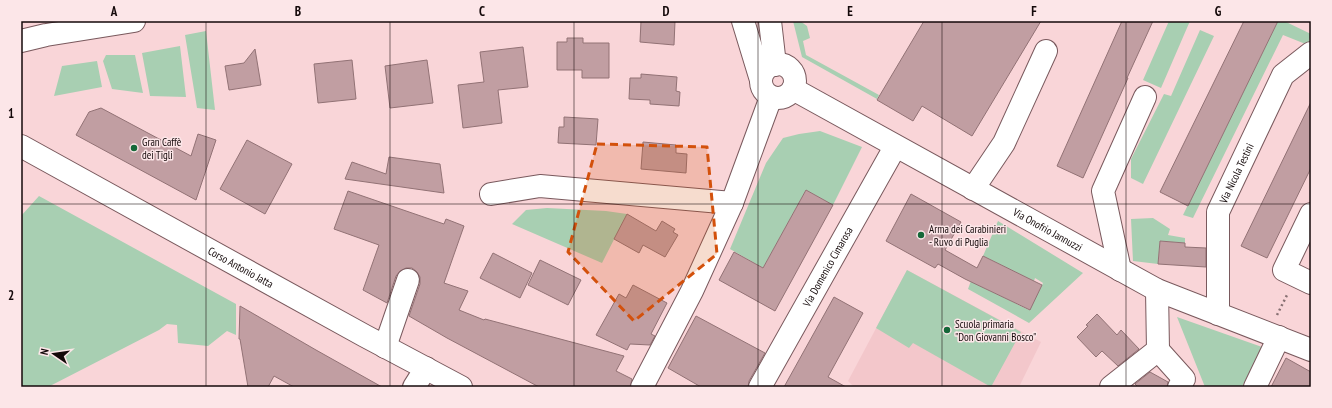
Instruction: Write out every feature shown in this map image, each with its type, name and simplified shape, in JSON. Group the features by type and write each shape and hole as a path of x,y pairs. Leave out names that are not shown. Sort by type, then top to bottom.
{"street":[{"path":"21,42 46,35 134,21"},
{"path":"743,21 776,98 786,96 793,89 794,79 790,69 780,65 769,81"},
{"path":"642,387 692,292 732,202 769,81 770,21"},
{"path":"21,57 46,35"},
{"path":"973,189 1004,144 1046,51"},
{"name":"Via Nicola Testini","path":"1218,314 1218,212 1283,75 1311,53"},
{"name":"Via Onofrio Jannuzzi","path":"793,89 895,147 1157,290 1311,350"},
{"path":"1120,270 1103,191 1145,97"},
{"name":"Corso Antonio Jatta","path":"21,146 385,347 461,387"},
{"name":"Via Domenico Cimarosa","path":"760,387 895,147"},
{"path":"491,194 540,186 732,202"},
{"path":"1304,280 1284,270 1311,214"},
{"path":"385,347 408,280"},
{"path":"1157,290 1158,350 1184,379 1179,387"},
{"path":"1255,387 1273,335"},
{"path":"1111,387 1158,350"},
{"path":"414,387 426,368"}],"path":[{"path":"1273,335 1304,280"}],"highlighted area":[{"path":"597,144 707,147 717,254 634,321 568,252"}],"shaded area":[{"name":"Scuola primaria \"Don Giovanni Bosco\"","path":"907,270 1041,342 1019,387 854,387 848,381"}],"green space":[{"path":"793,21 800,21 807,26 810,38 803,41 806,55 879,95 877,99 802,57"},
{"path":"1169,21 1190,21 1161,88 1143,80"},
{"path":"1278,21 1284,21 1311,34 1308,45 1283,35 1193,218 1183,215"},
{"path":"1200,30 1214,36 1143,184 1131,178 1131,159 1164,94 1171,96"},
{"path":"206,31 215,110 197,108 185,35"},
{"path":"180,46 186,97 150,96 142,53"},
{"path":"106,55 135,55 143,93 112,89 103,61"},
{"path":"97,61 102,87 54,96 62,66"},
{"path":"820,131 862,147 833,205 806,190 763,268 730,249 766,163 783,138"},
{"path":"39,196 236,304 236,335 227,331 208,346 178,343 177,325 167,324 159,330 48,387 21,387 21,216"},
{"path":"547,208 606,211 627,214 602,263 512,224 526,210"},
{"path":"1153,218 1170,229 1168,235 1185,238 1185,243 1160,241 1158,264 1133,261 1131,219"},
{"path":"998,221 1083,273 1029,323 968,289 972,278 984,288 1029,310 1043,283 1035,278 1034,281 983,256"},
{"path":"907,270 1021,332 991,387 913,343 909,348 876,328"},
{"path":"1177,317 1262,347 1242,387 1205,387"}],"building":[{"path":"641,21 675,21 674,45 640,42"},
{"path":"924,21 1041,21 972,136 922,106 913,121 877,100"},
{"path":"1122,21 1153,21 1083,178 1057,166"},
{"path":"1244,21 1278,21 1188,206 1160,192"},
{"path":"567,38 583,38 583,43 609,43 609,78 582,78 582,70 557,70 557,42 567,42"},
{"path":"523,47 528,87 498,90 502,123 463,128 458,85 484,82 480,52"},
{"path":"255,49 261,85 229,90 225,66 244,63"},
{"path":"352,60 356,99 318,103 314,64"},
{"path":"427,60 433,103 390,108 385,66"},
{"path":"641,74 677,77 676,91 680,92 679,106 650,104 650,100 629,99 630,78 641,78"},
{"path":"1311,102 1311,168 1267,258 1241,246"},
{"path":"101,108 191,156 198,134 216,140 196,200 76,135 89,112"},
{"path":"564,117 598,119 596,145 558,143 559,127 564,127"},
{"path":"247,140 292,164 265,214 220,189"},
{"path":"643,142 676,145 676,153 687,154 686,173 641,169"},
{"path":"389,157 440,164 444,193 345,179 352,162 386,174"},
{"path":"806,190 833,205 775,311 719,280 734,252 763,268"},
{"path":"348,191 444,224 446,219 464,226 444,283 468,291 459,310 484,320 485,319 624,356 616,371 632,379 630,387 539,387 447,338 409,316 420,284 420,277 412,268 406,268 400,271 396,276 387,303 363,290 379,245 334,229"},
{"path":"911,194 961,222 945,250 977,268 983,256 1042,285 1030,310 965,279 938,264 935,268 886,241"},
{"path":"627,214 656,231 662,221 675,229 673,232 678,235 665,257 643,245 639,253 614,239"},
{"path":"1160,241 1185,243 1185,247 1206,248 1206,267 1158,264"},
{"path":"493,253 532,273 520,298 480,278"},
{"path":"540,260 581,280 568,305 528,285"},
{"path":"633,285 667,303 651,334 655,336 650,345 630,344 627,350 596,335 619,294 626,298"},
{"path":"834,297 863,313 828,377 846,387 784,387"},
{"path":"240,306 382,387 294,387 274,376 268,387 248,387 239,339"},
{"path":"1097,314 1117,335 1121,330 1139,349 1118,366 1102,351 1096,357 1077,337"},
{"path":"696,316 765,353 749,381 748,387 701,387 668,368"},
{"path":"1286,358 1311,372 1311,387 1271,387"},
{"path":"1150,372 1168,382 1167,387 1138,387 1135,384"}],"place":[{"name":"Gran Caffè dei Tigli","path":"134,148"},
{"name":"Arma dei Carabinieri - Ruvo di Puglia","path":"921,235"},
{"name":"Scuola primaria \"Don Giovanni Bosco\"","path":"947,330"}]}
